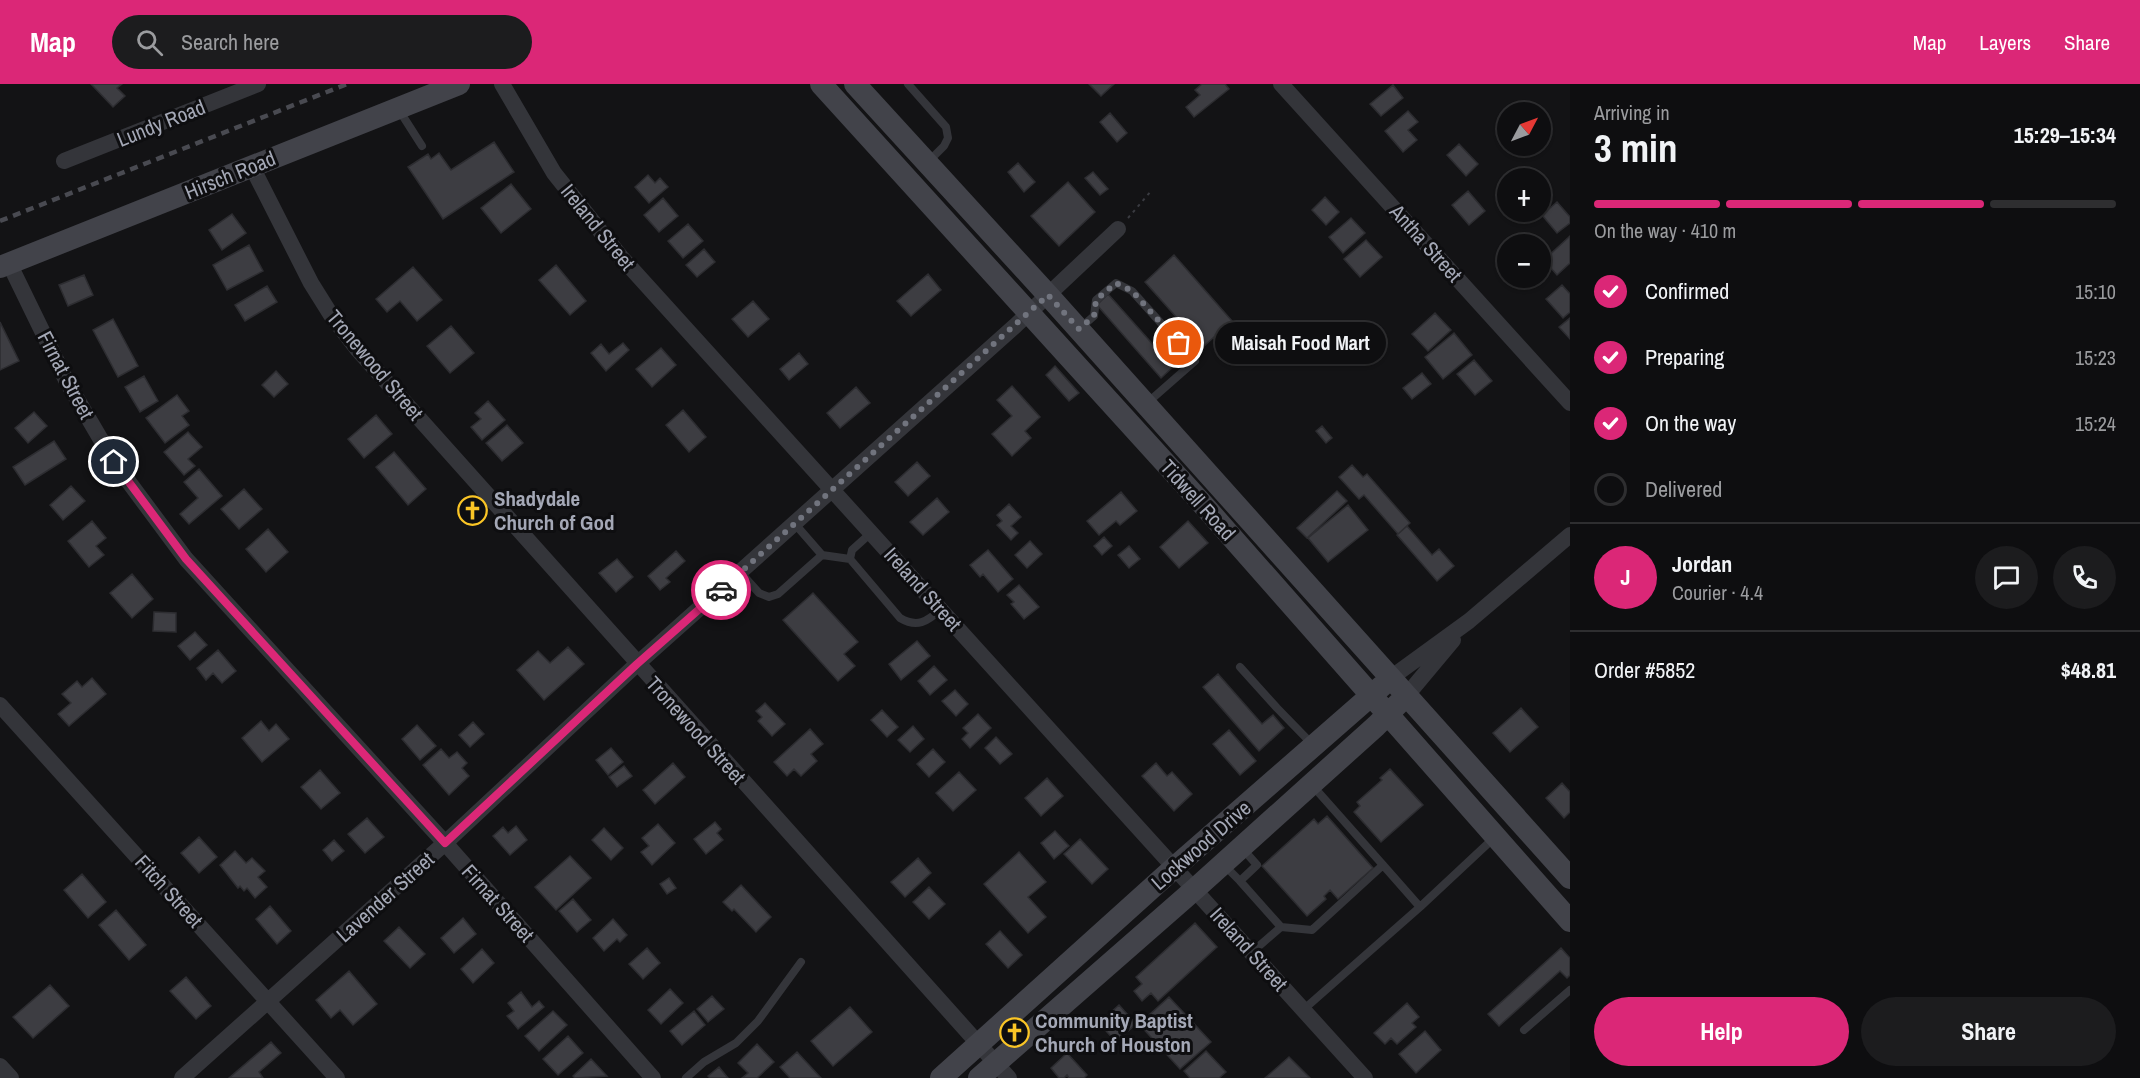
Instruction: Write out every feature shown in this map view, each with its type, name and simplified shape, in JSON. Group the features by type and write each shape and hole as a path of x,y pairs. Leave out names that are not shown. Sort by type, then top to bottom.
{"main road":[{"name":"Hirsch Road","path":"5,265 459,84"},
{"name":"Tidwell Road","path":"821,84 1207,509 1568,915"},
{"name":"Tidwell Road","path":"855,84 1079,329 1570,878"},
{"path":"909,181 927,163"},
{"path":"1207,509 1225,492"},
{"name":"Lockwood Drive","path":"941,1078 1175,867 1392,677"},
{"name":"Lockwood Drive","path":"995,1073 1312,785 1389,714 1407,694"}],"street":[{"name":"Ireland Street","path":"501,84 554,173 621,257 1365,1078"},
{"name":"Antha Street","path":"1281,84 1570,403"},
{"name":"Lundy Road","path":"64,161 255,85"},
{"name":"Tronewood Street","path":"252,167 311,283 331,315 358,350 978,1044 995,1073"},
{"name":"Lavender Street","path":"182,1078 445,843 637,664 1029,314 1119,229"},
{"name":"Firnat Street","path":"5,265 66,380 114,462 186,559 445,843 653,1078"},
{"name":"Lockwood Drive","path":"1392,677 1469,621 1570,535"},
{"name":"Lockwood Drive","path":"1407,694 1469,621"},
{"name":"Fitch Street","path":"0,705 337,1078"},
{"path":"0,1066 11,1078"}],"lane":[{"path":"908,84 946,127 948,138 944,146 927,163"},
{"path":"397,107 422,146"},
{"path":"1079,329 1094,316 1096,300 1116,283 1132,291 1195,361 1146,404"},
{"path":"795,524 822,555 850,559 900,618 911,624 923,622 941,609"},
{"path":"850,559 852,550 872,532"},
{"path":"741,573 759,593 769,597 778,594 822,555"},
{"path":"1240,667 1314,746"},
{"path":"1312,785 1420,907"},
{"path":"1303,1010 1420,907 1496,836"},
{"path":"1240,881 1257,865 1242,848"},
{"path":"1223,864 1281,927 1312,930 1383,865"},
{"path":"1251,953 1281,927"},
{"path":"686,1078 704,1062 736,1043 758,1021 801,962"},
{"path":"1524,1030 1570,990"}],"path":[{"path":"1119,229 1152,190"}],"building":[{"path":"91,84 122,84 117,88 125,96 113,107"},
{"path":"1089,84 1114,84 1101,96"},
{"path":"1202,84 1225,84 1229,89 1194,117 1186,107 1200,95 1195,90"},
{"path":"1393,85 1403,98 1381,116 1370,104"},
{"path":"1408,111 1418,122 1408,130 1417,140 1403,152 1385,131"},
{"path":"1110,113 1127,133 1117,142 1100,122"},
{"path":"494,142 514,172 443,219 408,167 428,154 431,159 439,153 451,170"},
{"path":"1459,144 1478,164 1466,176 1447,155"},
{"path":"1018,163 1035,182 1024,192 1008,172"},
{"path":"1093,172 1108,189 1100,195 1085,178"},
{"path":"648,175 655,183 660,178 668,187 649,203 635,187"},
{"path":"1068,182 1095,212 1059,246 1031,216"},
{"path":"511,184 531,209 501,233 481,208"},
{"path":"1468,191 1485,211 1469,225 1452,205"},
{"path":"1325,197 1339,212 1326,225 1312,210"},
{"path":"663,198 678,216 659,232 644,215"},
{"path":"1557,202 1570,217 1570,223 1557,233 1548,222 1551,222 1551,207"},
{"path":"232,214 246,233 222,250 209,230"},
{"path":"1351,218 1365,233 1343,253 1329,237"},
{"path":"688,224 703,241 683,258 668,241"},
{"path":"1570,236 1570,263 1557,275 1551,268 1551,254"},
{"path":"1366,240 1382,257 1360,277 1344,259"},
{"path":"249,245 263,271 227,290 213,265"},
{"path":"704,249 715,262 697,277 686,265"},
{"path":"1174,255 1239,329 1221,345 1214,337 1203,347 1145,282"},
{"path":"556,265 586,301 570,315 539,280"},
{"path":"413,267 442,300 417,321 400,301 387,312 376,299"},
{"path":"928,274 941,290 911,316 897,301"},
{"path":"84,275 93,295 68,306 59,285"},
{"path":"1562,285 1570,294 1570,312 1563,318 1546,299"},
{"path":"267,286 277,302 245,321 235,305"},
{"path":"1108,294 1173,367 1161,378 1097,305"},
{"path":"753,301 769,319 748,337 732,319"},
{"path":"1435,313 1451,330 1428,351 1412,334"},
{"path":"1570,318 1570,339 1559,327"},
{"path":"113,319 138,366 118,377 93,330"},
{"path":"0,322 19,361 0,370"},
{"path":"451,326 474,353 450,373 427,346"},
{"path":"1454,333 1472,355 1443,379 1425,357"},
{"path":"623,343 629,350 606,371 591,353 601,344 609,354"},
{"path":"661,348 676,365 652,387 636,369"},
{"path":"799,353 808,364 789,380 780,369"},
{"path":"1474,360 1492,381 1475,395 1457,374"},
{"path":"1055,366 1079,393 1069,401 1046,375"},
{"path":"276,371 288,384 274,397 262,385"},
{"path":"1422,373 1431,384 1412,399 1403,388"},
{"path":"144,376 158,401 140,412 125,387"},
{"path":"1012,386 1040,417 1025,431 1031,438 1012,456 992,434 1012,416 997,400"},
{"path":"856,387 870,403 840,428 827,413"},
{"path":"177,395 189,411 182,416 189,425 165,443 146,418"},
{"path":"488,401 505,420 482,440 471,427 481,419 475,413"},
{"path":"683,410 706,437 689,452 666,425"},
{"path":"34,412 47,426 28,443 15,428"},
{"path":"376,415 392,434 364,458 348,439"},
{"path":"507,425 523,443 502,461 486,443"},
{"path":"1322,426 1332,438 1326,443 1316,431"},
{"path":"188,432 202,447 188,459 195,466 184,475 164,452"},
{"path":"54,441 66,459 25,485 13,467"},
{"path":"394,452 426,489 408,505 376,467"},
{"path":"917,462 930,476 908,496 895,482"},
{"path":"1352,465 1363,477 1367,474 1410,523 1398,534 1364,495 1359,499 1339,477"},
{"path":"199,469 222,496 189,524 180,514 198,498 184,482"},
{"path":"71,486 85,501 63,520 50,505"},
{"path":"244,489 262,509 239,529 221,509"},
{"path":"1337,491 1347,501 1307,538 1297,528"},
{"path":"1121,492 1137,511 1120,525 1116,521 1099,535 1087,521"},
{"path":"937,498 949,512 923,535 910,522"},
{"path":"1009,504 1021,517 1011,526 1018,533 1011,540 997,525 1002,521 997,515"},
{"path":"1348,505 1368,530 1328,562 1308,538"},
{"path":"92,521 106,538 96,546 104,555 89,567 68,541"},
{"path":"1188,521 1208,543 1179,568 1160,547"},
{"path":"1407,526 1432,555 1439,549 1454,566 1437,581 1397,535"},
{"path":"268,529 288,552 266,572 246,549"},
{"path":"1104,537 1112,546 1102,555 1094,546"},
{"path":"1030,541 1042,554 1027,568 1015,555"},
{"path":"1129,546 1140,559 1129,568 1118,555"},
{"path":"988,550 1013,579 998,592 983,574 980,577 970,565"},
{"path":"676,551 685,561 666,578 670,582 660,590 648,576"},
{"path":"617,559 633,577 616,592 599,573"},
{"path":"132,574 153,599 132,618 110,593"},
{"path":"1019,585 1039,607 1024,619 1011,604 1014,602 1007,595"},
{"path":"813,593 858,642 844,654 855,666 838,681 783,620"},
{"path":"154,612 176,613 176,632 153,631"},
{"path":"195,632 207,645 190,660 178,646"},
{"path":"917,641 930,656 901,680 889,664"},
{"path":"568,647 584,664 544,700 517,670 538,651 550,663"},
{"path":"218,650 236,671 222,683 213,673 206,680 197,668"},
{"path":"934,666 947,680 930,695 918,681"},
{"path":"1218,674 1262,724 1273,715 1284,728 1259,751 1203,687"},
{"path":"92,678 106,694 69,726 58,714 71,703 62,694 77,681 82,687"},
{"path":"955,690 968,704 956,716 942,701"},
{"path":"765,703 785,724 772,736 758,721 762,717 756,711"},
{"path":"1521,708 1538,727 1510,752 1493,733"},
{"path":"882,710 898,727 887,737 871,720"},
{"path":"978,714 991,728 970,748 962,739 968,733 963,728"},
{"path":"261,721 269,731 276,724 289,739 262,762 242,738"},
{"path":"473,722 484,734 470,747 459,735"},
{"path":"417,725 436,746 420,760 402,739"},
{"path":"913,726 924,739 910,752 898,740"},
{"path":"810,729 823,744 811,754 817,761 801,776 794,769 787,776 774,762"},
{"path":"1229,730 1256,761 1240,775 1213,744"},
{"path":"996,737 1012,754 1000,764 985,748"},
{"path":"611,748 623,762 608,775 596,760"},
{"path":"441,749 449,758 457,752 467,763 462,768 469,776 449,795 423,765"},
{"path":"933,749 945,762 929,777 917,764"},
{"path":"673,763 685,777 655,804 643,790"},
{"path":"1156,763 1167,776 1172,772 1192,794 1174,811 1142,776"},
{"path":"624,766 632,776 617,787 609,777"},
{"path":"1390,769 1423,805 1381,842 1354,812 1360,806 1357,802 1382,780 1380,778"},
{"path":"320,770 340,793 321,809 301,787"},
{"path":"959,772 976,790 953,811 936,793"},
{"path":"1047,778 1063,796 1041,816 1025,798"},
{"path":"1562,783 1570,792 1570,812 1564,818 1546,798"},
{"path":"1327,816 1373,868 1338,899 1330,890 1324,896 1326,899 1307,916 1262,866 1314,819 1318,824"},
{"path":"367,818 384,837 365,853 348,834"},
{"path":"715,822 721,829 717,833 723,840 706,854 694,839"},
{"path":"658,824 675,843 652,865 641,852 649,846 642,838"},
{"path":"516,826 527,840 510,855 493,836 503,827 508,833"},
{"path":"604,828 623,848 611,860 592,840"},
{"path":"1055,831 1069,846 1054,859 1041,843"},
{"path":"199,837 217,857 199,873 181,853"},
{"path":"1080,839 1108,869 1092,884 1064,854"},
{"path":"334,840 344,851 332,861 323,850"},
{"path":"235,851 246,863 252,858 265,871 258,877 267,887 255,898 247,888 244,891 240,886 238,888 220,865"},
{"path":"1019,852 1046,882 1028,897 1046,917 1028,933 984,884"},
{"path":"570,856 591,878 556,910 535,887"},
{"path":"918,858 931,873 905,897 891,882"},
{"path":"82,874 106,902 88,918 64,890"},
{"path":"669,878 676,888 667,894 660,884"},
{"path":"741,885 771,917 756,932 734,909 732,911 723,902"},
{"path":"929,887 945,904 929,919 913,902"},
{"path":"573,899 591,920 577,932 559,911"},
{"path":"270,906 291,931 277,944 256,919"},
{"path":"116,910 146,945 129,960 99,925"},
{"path":"463,918 476,934 454,953 441,938"},
{"path":"613,919 627,935 620,942 617,939 604,951 593,938"},
{"path":"1195,923 1217,947 1158,1001 1151,993 1142,1001 1134,991 1142,984 1136,977"},
{"path":"399,927 425,954 410,968 384,941"},
{"path":"1000,931 1022,955 1008,968 986,944"},
{"path":"647,948 660,963 643,979 629,964"},
{"path":"1561,948 1570,958 1570,975 1567,978 1560,971 1499,1026 1488,1014"},
{"path":"482,949 494,963 473,983 461,969"},
{"path":"349,971 377,1004 353,1025 340,1010 331,1018 316,1000"},
{"path":"186,977 211,1006 196,1019 170,991"},
{"path":"50,985 69,1006 33,1038 13,1017"},
{"path":"670,989 683,1003 661,1024 648,1010"},
{"path":"521,992 532,1007 539,1001 544,1007 518,1029 507,1016 514,1011 508,1003"},
{"path":"712,996 724,1009 708,1022 697,1009"},
{"path":"1169,997 1211,1042 1180,1069 1139,1024"},
{"path":"1407,1003 1419,1017 1412,1023 1416,1027 1397,1044 1391,1038 1385,1044 1374,1033"},
{"path":"1119,1005 1136,1024 1116,1042 1099,1023"},
{"path":"850,1007 872,1032 833,1066 811,1041"},
{"path":"553,1011 567,1025 539,1051 525,1036"},
{"path":"694,1011 705,1025 682,1045 670,1031"},
{"path":"1425,1031 1441,1050 1416,1073 1399,1054"},
{"path":"568,1036 583,1053 558,1075 543,1059"},
{"path":"271,1042 281,1053 259,1072 263,1078 229,1078"},
{"path":"757,1044 774,1062 757,1078 742,1078 748,1073 738,1063"},
{"path":"1206,1051 1226,1072 1219,1078 1190,1078 1184,1071"},
{"path":"797,1052 821,1078 790,1078 780,1067"},
{"path":"1067,1053 1087,1075 1084,1078 1069,1078 1067,1075 1059,1078 1051,1068"},
{"path":"1289,1057 1310,1078 1265,1078"},
{"path":"591,1059 607,1076 575,1078 573,1076"},
{"path":"719,1067 728,1078 708,1076"}],"railway":[{"path":"0,221 347,84"}],"way so far":[{"path":"721,590 1048,295 1079,329 1094,316 1096,300 1116,283 1132,291 1179,343"}],"place":[{"name":"Maisah Food Mart","path":"1179,343"},
{"name":"Shadydale Church of God","path":"473,510"},
{"name":"Community Baptist Church of Houston","path":"1014,1032"}],"route":[{"path":"114,462 186,559 445,843 637,664 721,590"}]}
